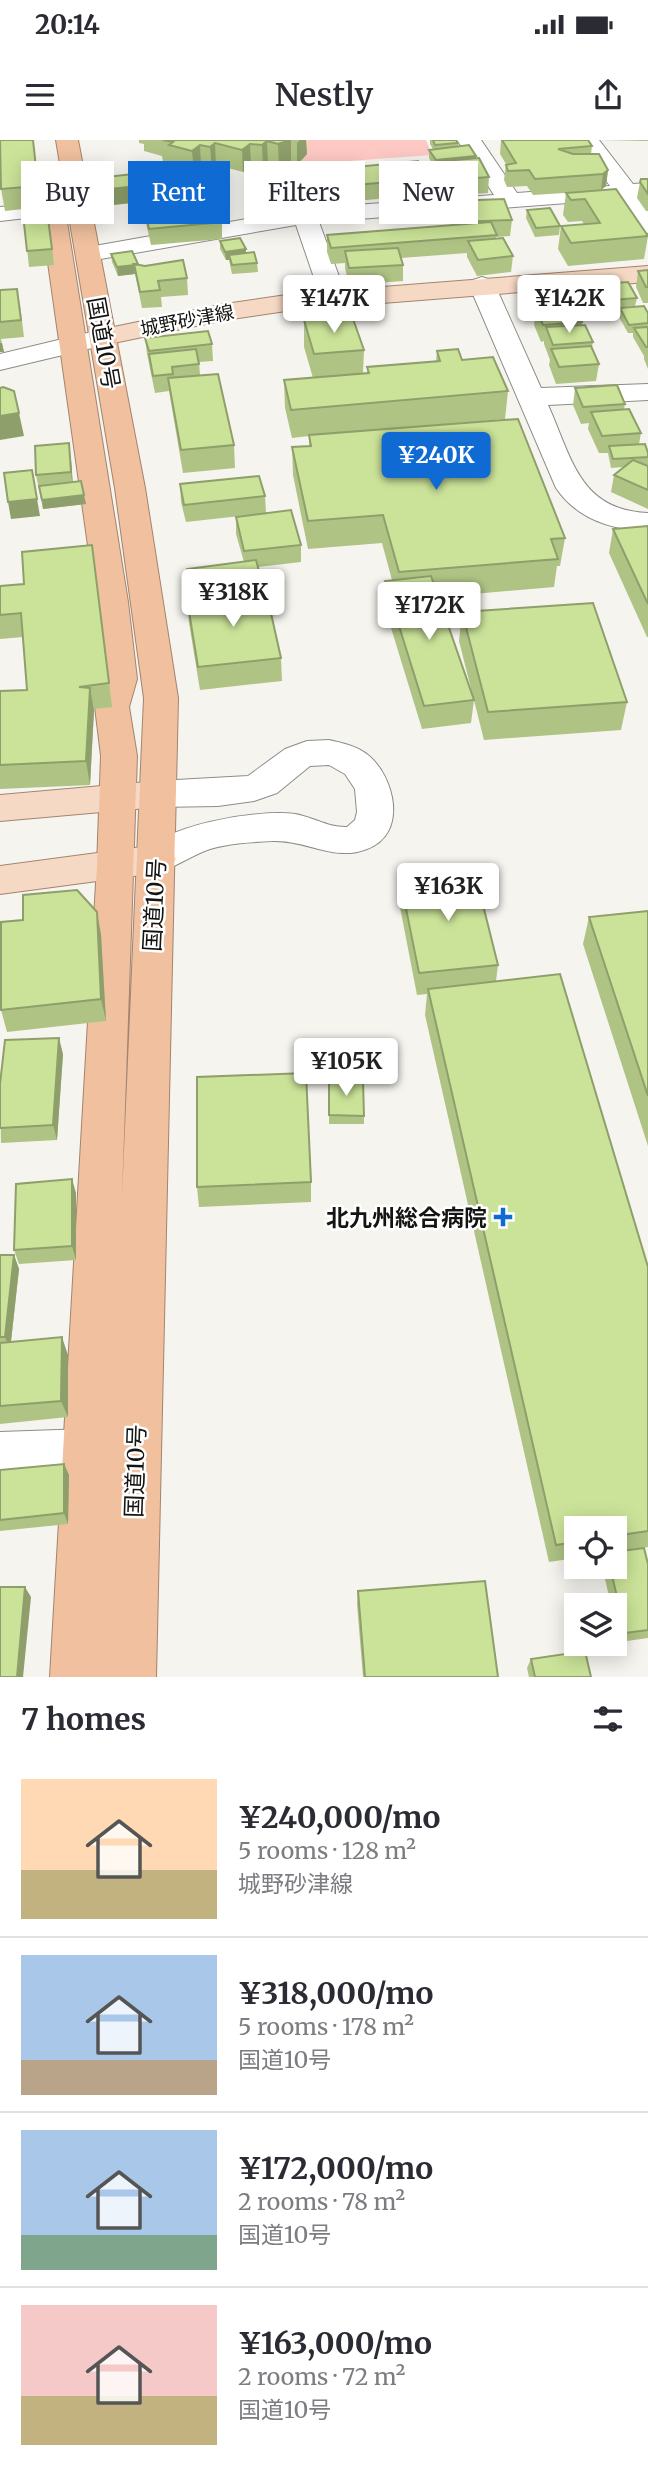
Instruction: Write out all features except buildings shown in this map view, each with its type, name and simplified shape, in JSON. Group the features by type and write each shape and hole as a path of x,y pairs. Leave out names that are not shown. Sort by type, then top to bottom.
{"highway":[{"name":"国道10号","path":"43,140 46,161"},
{"name":"国道10号","path":"67,140 89,254 88,341 120,679 112,707 119,756 116,866 77,1677"},
{"name":"国道10号","path":"57,224 88,341 155,646 161,698 129,1677"}],"main road":[{"name":"城野砂津線","path":"88,341 225,312 334,298 648,274"},
{"path":"0,808 158,794"},
{"path":"0,880 157,859"}],"street":[{"path":"277,140 285,161"},
{"path":"587,140 637,191 648,226"},
{"path":"470,141 509,199"},
{"path":"365,211 637,191"},
{"path":"0,214 21,212"},
{"path":"89,254 260,224"},
{"path":"309,224 334,298"},
{"path":"482,285 571,488 579,499 603,513 621,519 648,522"},
{"path":"0,362 88,341"},
{"path":"532,397 648,392"},
{"path":"157,859 199,838 273,828 298,829 335,840 354,839 373,824 376,810 376,799 364,772 357,763 337,753 309,754 296,759 263,786 240,791 158,794"},
{"path":"0,1457 87,1454"}],"shaded area":[{"path":"283,140 426,140 432,155 349,161 291,161"}],"place":[{"name":"北九州総合病院","path":"503,1217"}]}
